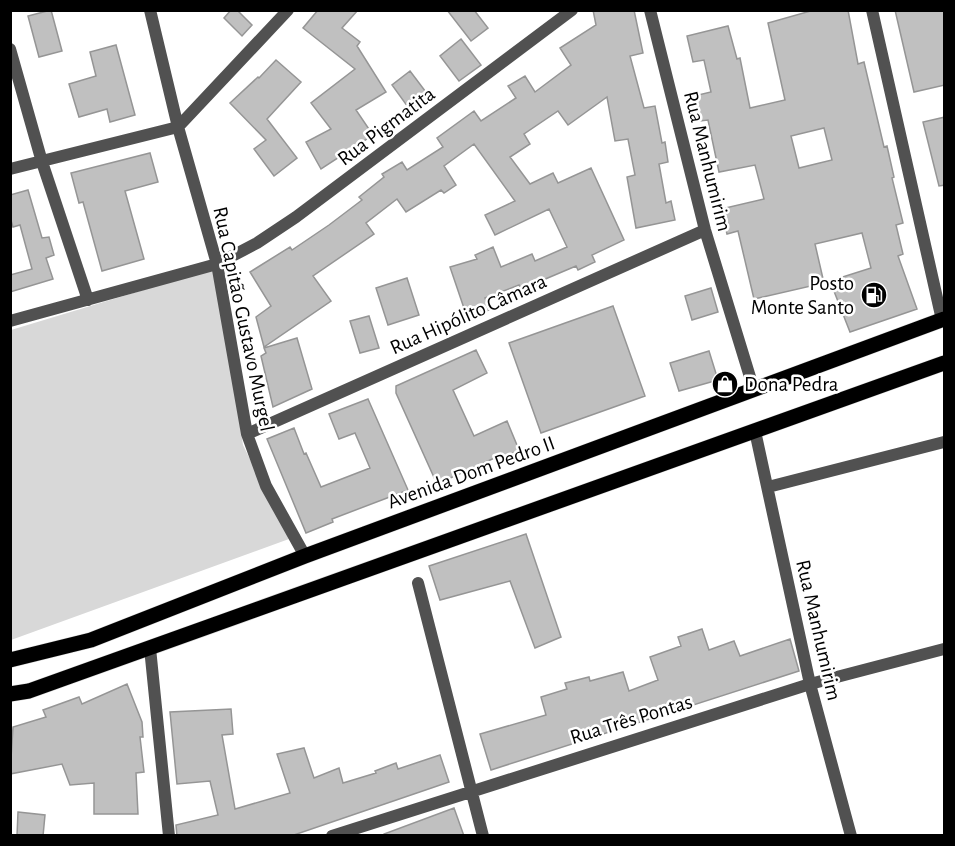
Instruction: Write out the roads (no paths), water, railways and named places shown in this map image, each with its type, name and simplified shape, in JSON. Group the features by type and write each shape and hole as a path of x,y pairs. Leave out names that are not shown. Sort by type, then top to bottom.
{"main road":[{"name":"Avenida Dom Pedro II","path":"10,660 91,640 305,556 943,319"},
{"path":"10,694 29,692 945,363"}],"street":[{"name":"Rua Capitão Gustavo Murgel","path":"150,10 178,127 217,264 247,434 266,486 305,556"},
{"path":"10,169 178,127 288,10"},
{"name":"Rua Pigmatita","path":"10,321 217,264 257,243 296,217 572,10"},
{"name":"Rua Manhumirim","path":"650,10 705,230 754,390"},
{"path":"873,10 943,319"},
{"path":"10,49 42,162 88,300"},
{"name":"Rua Hipólito Câmara","path":"247,434 705,230"},
{"name":"Rua Manhumirim","path":"755,431 810,684 851,836"},
{"path":"768,487 945,442"},
{"path":"418,584 483,836"},
{"path":"150,648 169,836"},
{"name":"Rua Três Pontas","path":"332,836 810,684 945,649"}],"place":[{"name":"Posto Monte Santo","path":"874,295"},
{"name":"Dona Pedra","path":"725,384"}]}
